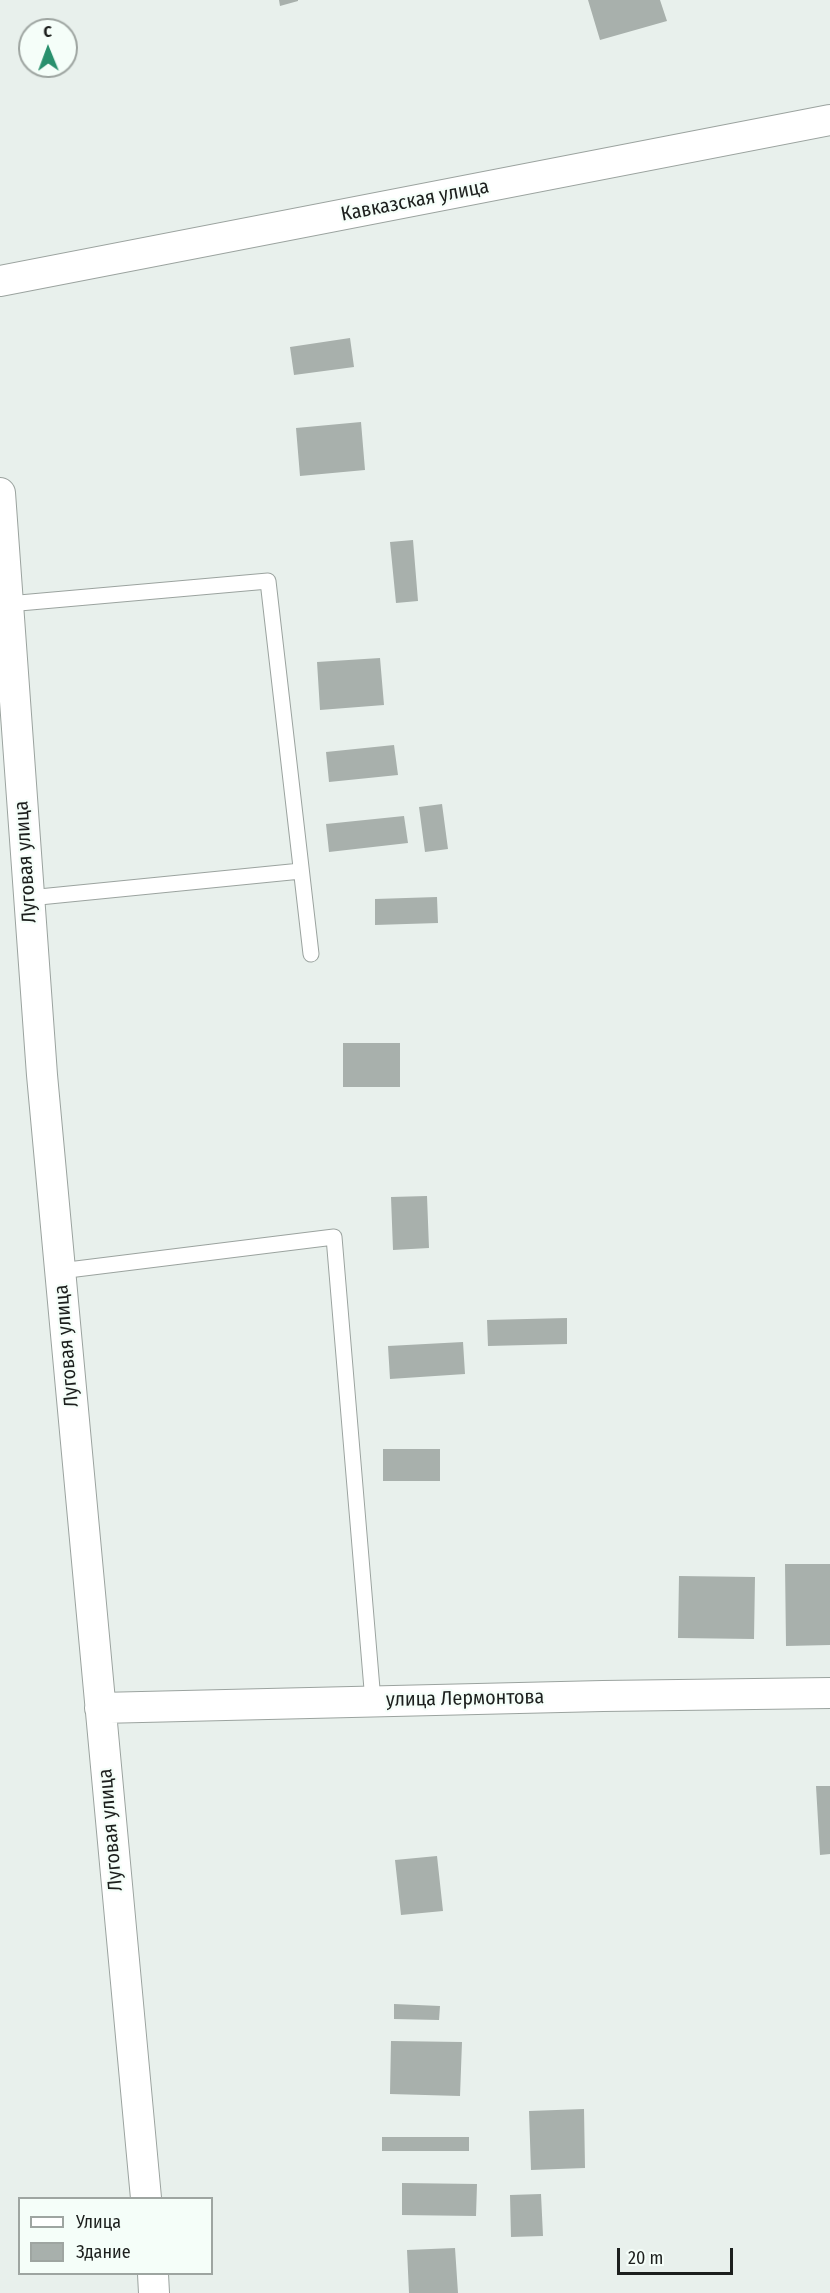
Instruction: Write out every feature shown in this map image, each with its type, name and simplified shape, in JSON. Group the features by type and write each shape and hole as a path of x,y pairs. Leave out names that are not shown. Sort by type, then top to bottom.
{"street":[{"name":"Кавказская улица","path":"0,282 830,120"},
{"name":"Луговая улица","path":"0,496 42,1075 146,2197"},
{"name":"улица Лермонтова","path":"100,1708 830,1693"},
{"path":"153,2275 154,2293"}],"lane":[{"path":"8,603 268,581 311,954"},
{"path":"29,898 301,871"},
{"path":"60,1270 334,1237 373,1701"}],"building":[{"path":"279,0 298,0 298,1 280,6"},
{"path":"588,0 660,0 667,21 600,40"},
{"path":"350,338 354,367 294,375 290,347"},
{"path":"361,422 365,470 300,476 296,428"},
{"path":"413,540 418,601 396,603 390,542"},
{"path":"380,658 384,705 320,710 317,662"},
{"path":"394,745 398,775 329,782 326,752"},
{"path":"442,804 448,849 425,852 419,807"},
{"path":"404,816 408,843 329,852 326,824"},
{"path":"437,897 438,923 375,925 375,899"},
{"path":"343,1043 400,1043 400,1087 343,1087"},
{"path":"427,1196 429,1248 393,1250 391,1197"},
{"path":"567,1318 567,1344 488,1346 487,1320"},
{"path":"463,1342 465,1374 390,1379 388,1346"},
{"path":"383,1449 440,1449 440,1481 383,1481"},
{"path":"785,1564 830,1564 830,1645 786,1646"},
{"path":"679,1576 755,1577 754,1639 678,1638"},
{"path":"816,1786 830,1786 830,1854 820,1855"},
{"path":"437,1856 443,1911 401,1915 395,1860"},
{"path":"394,2004 440,2006 439,2020 394,2019"},
{"path":"391,2041 462,2042 460,2096 390,2094"},
{"path":"584,2109 585,2168 531,2170 529,2111"},
{"path":"382,2137 469,2137 469,2151 382,2151"},
{"path":"402,2183 477,2184 476,2216 402,2215"},
{"path":"541,2194 543,2236 511,2237 510,2195"},
{"path":"455,2248 458,2293 409,2293 407,2250"}]}
